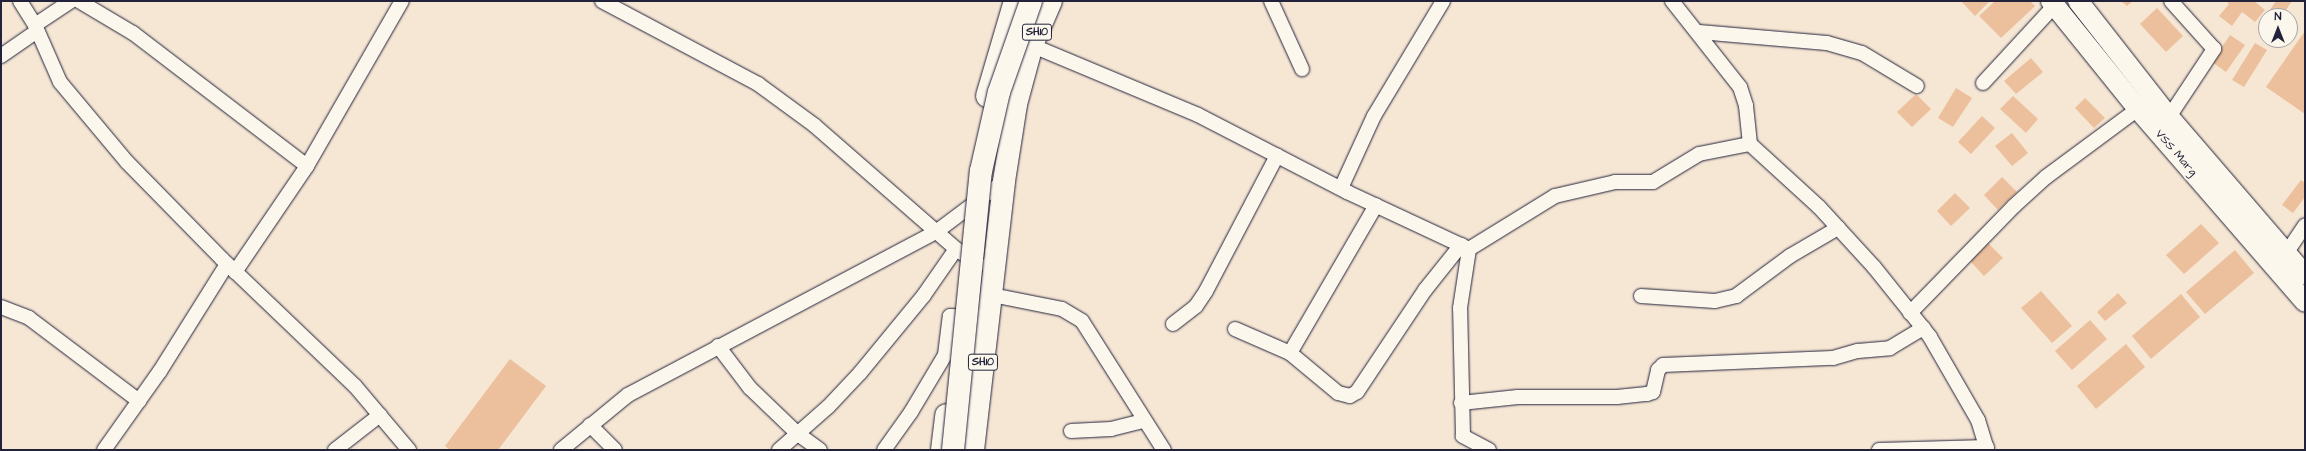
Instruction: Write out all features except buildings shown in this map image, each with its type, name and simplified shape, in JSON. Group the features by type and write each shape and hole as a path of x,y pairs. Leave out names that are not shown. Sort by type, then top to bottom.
{"main road":[{"path":"942,450 958,316 960,252 966,210 979,131 1004,34 1015,1"},
{"path":"953,450 981,171 999,92 1031,1"},
{"name":"SH10","path":"973,450 1004,181 1016,104 1032,46 1051,1"},
{"name":"VSS Marg","path":"2053,3 2069,21 2138,109 2305,302"},
{"path":"2069,21 2082,5 2169,117 2305,274"}],"street":[{"path":"20,1 36,28 60,82 127,162 231,268 356,386 409,450"},
{"path":"1,56 71,1"},
{"path":"79,1 133,33 307,166"},
{"path":"104,450 231,268 307,166 402,1"},
{"path":"602,1 758,84 814,125 960,252 992,284 1072,313 1082,322 1143,421 1164,450"},
{"path":"1271,1 1302,69"},
{"path":"1341,188 1374,116 1443,1"},
{"path":"1672,1 1699,32 1740,87 1746,106 1750,144 1819,207 1923,328 1978,420 1987,449 1879,450"},
{"path":"2169,117 2214,49 2171,1"},
{"path":"1983,83 2053,3"},
{"path":"1699,32 1827,43 1862,54 1917,86"},
{"path":"1004,34 1198,115 1341,188 1465,247"},
{"path":"1910,313 2014,206 2046,177 2138,109"},
{"path":"1235,329 1290,353 1338,393 1350,396 1357,392 1425,290 1465,247 1555,196 1614,182 1653,182 1699,154 1750,144"},
{"path":"1173,324 1196,306 1206,291 1277,156"},
{"path":"561,450 628,395 718,346 936,232 1004,181"},
{"path":"1290,353 1376,205"},
{"path":"2286,252 2305,225"},
{"path":"1641,296 1715,301 1736,296 1785,260 1838,228"},
{"path":"1465,247 1460,308 1461,403 1463,436 1489,450"},
{"path":"779,450 798,434 860,373 960,252"},
{"path":"1,307 29,318 139,401"},
{"path":"884,450 911,412 945,355 950,316 988,318"},
{"path":"1461,403 1518,397 1617,397 1647,394 1653,392 1658,370 1663,365 1833,358 1858,351 1890,348 1923,328"},
{"path":"718,346 750,388 798,434 820,450"},
{"path":"335,450 380,415"},
{"path":"1071,431 1111,430 1143,421"},
{"path":"590,425 615,450"}]}
